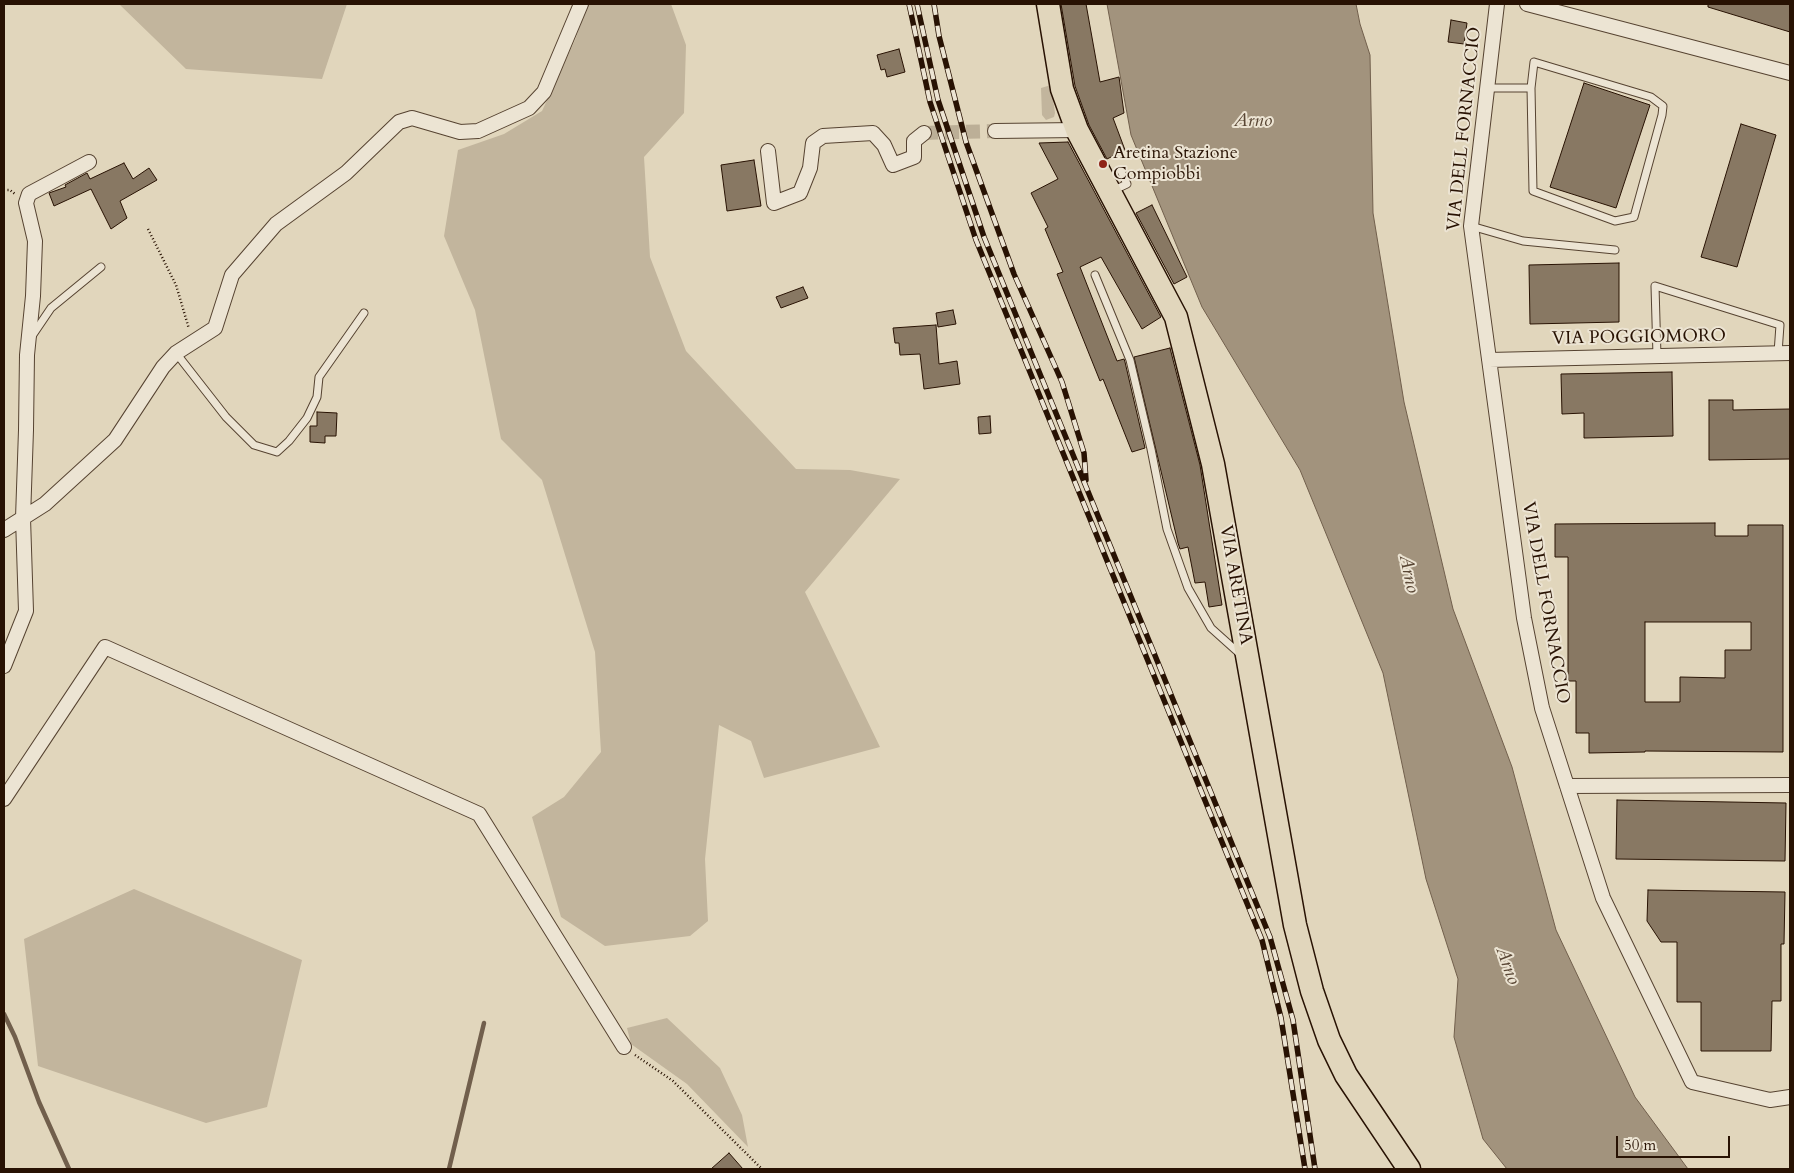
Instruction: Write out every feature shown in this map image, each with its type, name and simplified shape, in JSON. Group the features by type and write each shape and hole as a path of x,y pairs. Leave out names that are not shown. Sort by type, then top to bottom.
{"main road":[{"name":"VIA ARETINA","path":"1048,4 1062,89 1077,130 1109,193 1173,304 1213,464 1295,925 1312,991 1329,1040 1346,1075 1408,1169"}],"street":[{"path":"4,530 45,504 115,440 163,367 176,353 214,328 232,275 276,224 346,173 399,122 412,118 460,132 478,131 529,108 544,92 581,4"},
{"name":"VIA DELL FORNACCIO","path":"1497,4 1471,226 1524,618 1542,708 1603,898 1692,1082 1770,1100 1790,1097"},
{"path":"1528,4 1790,73"},
{"path":"995,131 1077,130"},
{"path":"768,151 774,203 800,193 810,168 813,143 823,136 874,133 884,146 893,165 914,157 914,141 924,132"},
{"path":"4,666 26,611 23,518 28,342 33,296 35,241 26,202 29,194 89,162"},
{"name":"VIA POGGIOMORO","path":"1489,360 1784,353"},
{"path":"4,799 105,647 479,814 624,1047"},
{"path":"1567,786 1790,785"}],"lane":[{"path":"1534,62 1651,97 1663,106 1634,217 1615,221 1533,191 1531,88 1534,62"},
{"path":"1487,88 1531,88"},
{"path":"1109,193 1127,184 1121,171"},
{"path":"1471,226 1523,241 1615,250"},
{"path":"28,342 51,308 101,267"},
{"path":"1095,276 1130,360 1167,529 1188,588 1211,628 1248,661"},
{"path":"1657,356 1655,286 1780,325 1784,353"},
{"path":"176,353 226,417 254,445 276,452 289,441 307,418 317,397 319,377 364,313"}],"path":[{"path":"148,229 176,285 193,342"},
{"path":"624,1047 673,1081 762,1169"}],"shaded area":[{"path":"119,4 347,4 322,79 186,69"},
{"path":"588,4 671,4 686,45 684,113 644,157 650,257 686,351 796,469 850,470 900,479 805,592 880,747 764,778 751,741 719,725 705,859 708,921 690,936 605,946 561,917 532,817 564,797 601,752 595,652 542,480 501,439 475,310 444,236 458,150 504,134 542,111 575,40"},
{"path":"1051,85 1055,113 1054,117 1046,120 1042,115 1041,88"},
{"path":"134,889 302,960 267,1107 206,1123 38,1066 24,939"},
{"path":"667,1018 720,1068 742,1115 748,1147 687,1084 631,1044 627,1028"}],"water":[{"name":"Arno","path":"1107,4 1356,4 1370,55 1373,213 1404,402 1453,609 1512,767 1556,930 1635,1097 1688,1169 1507,1169 1483,1139 1454,1037 1458,979 1426,879 1383,673 1300,470 1202,307 1131,135"}],"building":[{"path":"1061,4 1086,4 1100,82 1119,77 1124,113 1113,118 1125,150 1107,159 1089,125 1075,86"},
{"path":"1708,4 1790,4 1790,32 1708,7"},
{"path":"1451,20 1467,23 1464,44 1448,42"},
{"path":"899,49 905,72 887,77 885,69 881,70 877,55"},
{"path":"1584,83 1650,105 1616,208 1550,187"},
{"path":"1741,124 1776,135 1737,267 1701,257"},
{"path":"1068,142 1161,317 1142,329 1101,257 1080,267 1117,361 1124,359 1125,362 1145,448 1132,452 1103,379 1100,381 1057,274 1063,272 1045,229 1048,227 1031,193 1058,179 1039,143"},
{"path":"754,160 761,206 727,211 721,165"},
{"path":"124,163 133,179 149,168 157,180 120,201 127,218 111,229 91,189 54,206 49,193 66,187 65,185 87,173 90,179"},
{"path":"1152,205 1187,277 1174,284 1136,213"},
{"path":"1619,263 1619,322 1530,324 1529,265"},
{"path":"803,287 808,298 781,308 776,297"},
{"path":"953,310 956,324 938,327 936,313"},
{"path":"936,325 939,364 957,361 960,384 924,389 920,354 900,355 899,343 895,343 893,328"},
{"path":"1170,348 1200,465 1222,605 1209,607 1205,582 1195,583 1188,547 1180,549 1134,357"},
{"path":"1672,372 1673,436 1584,438 1584,413 1562,414 1561,374"},
{"path":"1709,400 1733,400 1733,410 1790,409 1790,459 1709,460"},
{"path":"317,412 337,413 336,436 325,436 325,443 310,442 310,426 317,426"},
{"path":"990,416 991,433 979,434 978,417"},
{"path":"1715,523 1715,536 1748,536 1748,525 1783,525 1783,752 1645,751 1589,753 1589,733 1576,733 1576,681 1568,681 1568,557 1555,557 1555,524","holes":["1645,622 1751,622 1751,650 1725,650 1725,678 1680,677 1680,702 1645,702"]},
{"path":"1617,800 1786,803 1785,861 1616,859"},
{"path":"1648,890 1785,892 1784,944 1781,944 1781,1001 1772,1001 1771,1051 1701,1051 1701,1002 1677,1002 1677,942 1661,942 1647,921"},
{"path":"729,1153 743,1169 711,1169"}],"waterway":[{"path":"4,1014 15,1037 39,1102 69,1169"},
{"path":"449,1169 484,1023"}],"tunnel":[{"path":"924,133 995,131"}],"railway":[{"path":"909,4 930,102 976,240 1262,940 1281,1018 1305,1169"},
{"path":"917,4 938,100 984,237 1270,937 1293,1020 1315,1169"},
{"path":"934,4 939,36 966,142 1014,274 1062,382 1084,453 1086,480"}],"place":[{"name":"Aretina Stazione Compiobbi","path":"1103,164"}]}
